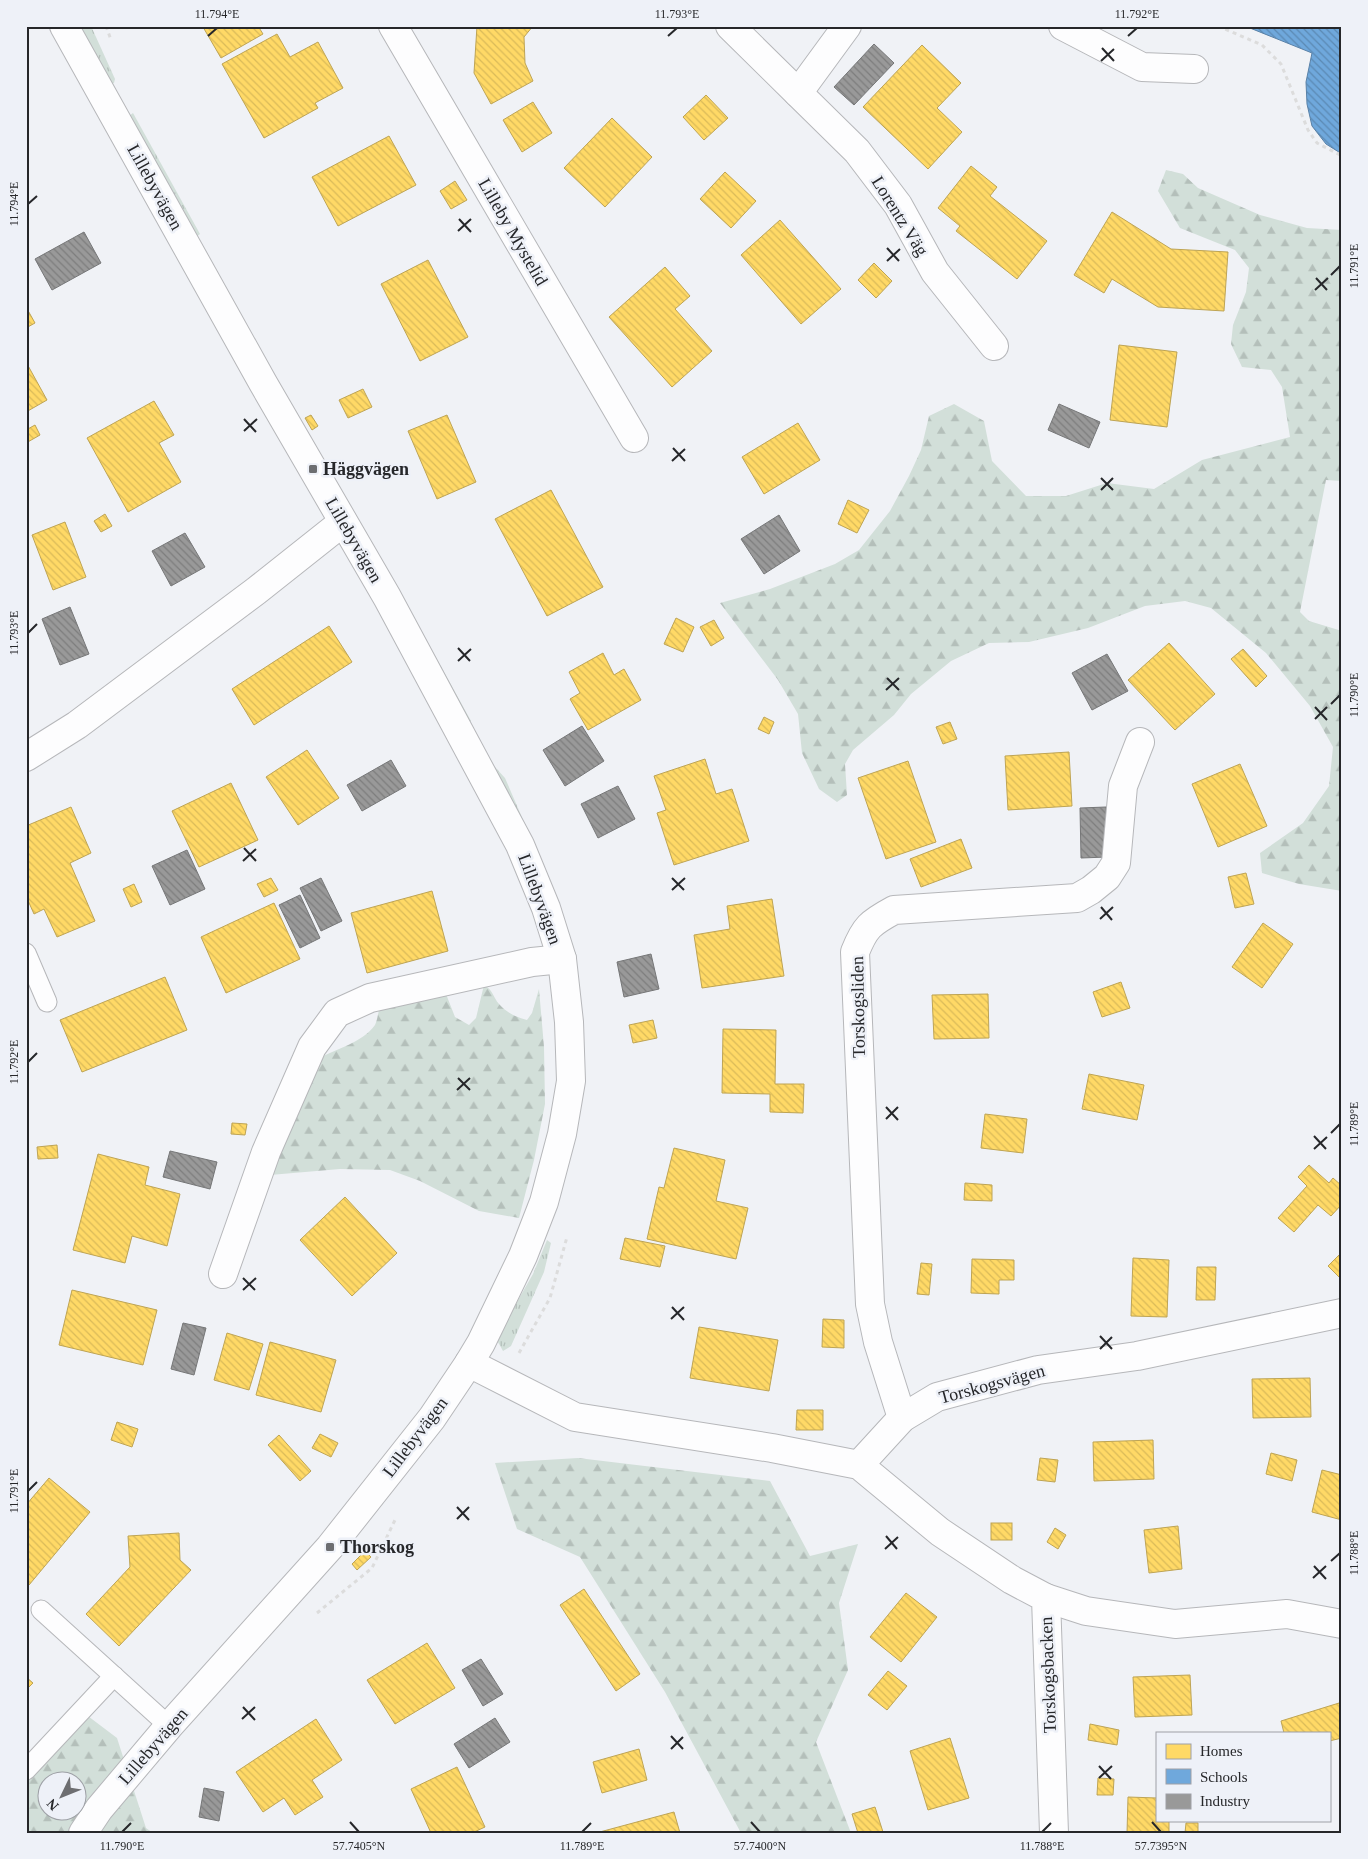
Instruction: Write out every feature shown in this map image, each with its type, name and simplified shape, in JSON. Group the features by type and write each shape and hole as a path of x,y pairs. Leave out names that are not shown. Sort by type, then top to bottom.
{"street":[{"name":"Lillebyvägen","path":"64,26 343,522 387,596 520,845 546,908 562,959 569,1022 571,1081 562,1134 544,1202 522,1256 481,1343 469,1363 432,1418 330,1546 169,1726 99,1809 84,1833"},
{"name":"Lilleby Mystelid","path":"393,26 634,438"},
{"name":"Lorentz Väg","path":"730,26 857,151 898,205 935,272 994,346"},
{"path":"798,93 847,26"},
{"path":"1063,26 1142,67 1194,69"},
{"path":"26,757 77,725 343,522"},
{"name":"Torskogsliden","path":"902,1418 878,1342 870,1304 855,952 862,936 872,922 894,910 1076,898 1091,890 1107,877 1116,863 1123,786 1140,742"},
{"name":"Lillebyvägen","path":"223,1274 266,1152 312,1047 336,1013 370,998 532,962 562,959"},
{"name":"Torskogsvägen","path":"859,1464 902,1418 937,1397 1038,1370 1137,1356 1342,1313"},
{"path":"469,1363 575,1417 772,1448 859,1464"},
{"name":"Torskogsbacken","path":"859,1464 940,1532 1012,1580 1046,1598 1054,1833"},
{"path":"1046,1598 1086,1611 1175,1624 1287,1614 1342,1624"}],"lane":[{"path":"26,953 47,1002"},
{"path":"41,1610 169,1726"},
{"path":"26,1770 114,1676"}],"path":[{"path":"106,26 115,48"},
{"path":"1218,26 1262,45 1281,64 1308,130 1317,143 1342,156"},
{"path":"503,1380 550,1298 568,1235"},
{"path":"316,1614 372,1568 398,1514"}],"green space":[{"path":"79,26 91,26 115,79 114,83 111,84"},
{"path":"133,113 200,234 196,237 129,116"},
{"path":"1166,170 1183,174 1198,188 1260,215 1307,228 1342,230 1342,481 1326,480 1300,612 1309,621 1342,631 1342,891 1299,884 1262,873 1260,853 1303,823 1329,786 1333,747 1310,706 1266,653 1211,608 1185,601 1145,606 1088,628 1029,642 989,643 951,661 911,694 894,715 853,750 845,764 847,795 837,802 819,789 802,753 798,714 778,680 720,603 770,589 835,564 859,550 890,511 909,476 921,450 929,416 954,404 984,421 992,461 1026,496 1066,496 1107,483 1154,489 1202,460 1290,437 1282,387 1271,370 1242,367 1231,344 1233,325 1246,292 1249,268 1235,250 1180,228 1158,191"},
{"path":"406,603 471,721 464,725"},
{"path":"495,767 505,778 524,822 517,827 489,769"},
{"path":"484,985 505,1010 527,1020 532,1013 539,989 544,1047 545,1104 534,1160 519,1218 479,1211 420,1181 390,1170 340,1169 270,1175 317,1059 348,1045 370,1031 375,1025 379,1010 446,994 455,1017 469,1025 476,1018"},
{"path":"547,1240 551,1243 544,1272 511,1346 503,1351 498,1342 498,1335 533,1274"},
{"path":"578,1458 770,1481 810,1556 858,1544 839,1603 848,1670 816,1742 851,1833 741,1833 665,1692 580,1557 517,1529 495,1463"},
{"path":"76,1707 117,1738 146,1828 153,1833 26,1833 26,1761"}],"building: Homes":[{"path":"258,26 263,34 221,58 203,27"},
{"path":"477,26 533,26 524,37 525,63 533,81 491,104 474,73"},
{"path":"277,34 290,57 318,42 343,88 315,103 318,108 264,138 222,64"},
{"path":"922,45 961,83 937,108 962,132 928,169 863,107"},
{"path":"706,95 728,118 704,140 683,117"},
{"path":"533,102 552,133 522,152 503,120"},
{"path":"612,118 652,157 605,207 564,168"},
{"path":"389,136 416,185 338,226 312,177"},
{"path":"971,166 997,187 990,196 1047,241 1017,279 956,231 960,226 938,208"},
{"path":"725,172 756,201 731,228 700,199"},
{"path":"455,181 467,200 451,209 440,191"},
{"path":"1112,212 1171,249 1228,252 1224,311 1158,307 1112,279 1104,293 1074,275"},
{"path":"780,220 841,289 801,324 741,255"},
{"path":"428,260 468,337 420,361 381,284"},
{"path":"874,263 892,281 876,298 858,280"},
{"path":"665,267 690,296 675,309 712,351 672,387 609,317"},
{"path":"26,307 35,323 26,328"},
{"path":"1119,345 1177,352 1167,427 1110,420"},
{"path":"26,362 47,400 26,412"},
{"path":"363,389 372,407 348,418 339,400"},
{"path":"154,401 174,435 159,443 181,482 128,512 87,438"},
{"path":"311,415 318,426 312,430 305,418"},
{"path":"447,415 476,482 437,499 408,431"},
{"path":"798,423 820,460 764,494 742,457"},
{"path":"35,425 40,435 26,443 26,430"},
{"path":"551,490 603,587 547,616 495,519"},
{"path":"848,500 869,510 857,533 838,524"},
{"path":"105,514 112,526 101,532 94,521"},
{"path":"65,522 86,577 53,590 32,535"},
{"path":"676,618 694,627 683,652 664,644"},
{"path":"714,620 724,638 711,646 700,627"},
{"path":"329,626 352,662 254,725 232,689"},
{"path":"1169,643 1215,694 1175,730 1128,680"},
{"path":"1243,649 1267,676 1256,687 1231,659"},
{"path":"603,653 614,675 624,669 641,700 588,730 570,699 580,693 569,672"},
{"path":"764,717 774,722 769,734 758,729"},
{"path":"950,722 957,739 943,744 936,727"},
{"path":"307,750 339,798 298,825 266,777"},
{"path":"1069,752 1072,806 1008,810 1005,756"},
{"path":"705,759 716,794 732,789 749,841 674,865 657,813 666,810 654,776"},
{"path":"908,761 936,842 886,859 858,778"},
{"path":"1240,764 1267,826 1218,847 1192,784"},
{"path":"231,783 258,840 199,867 172,811"},
{"path":"71,807 91,853 70,863 95,921 57,937 44,909 34,914 26,896 26,826"},
{"path":"961,839 972,868 921,887 910,859"},
{"path":"1246,873 1254,904 1235,908 1228,877"},
{"path":"271,878 278,890 264,897 257,884"},
{"path":"134,884 142,902 131,907 123,889"},
{"path":"432,891 448,951 367,973 351,913"},
{"path":"772,899 784,976 702,988 694,935 730,929 727,906"},
{"path":"274,903 300,959 226,993 201,937"},
{"path":"1263,923 1293,944 1262,988 1232,967"},
{"path":"165,977 187,1030 82,1072 60,1020"},
{"path":"1121,982 1130,1008 1102,1017 1093,992"},
{"path":"988,994 989,1038 934,1039 932,995"},
{"path":"653,1020 657,1038 633,1043 629,1025"},
{"path":"723,1029 776,1030 775,1084 804,1084 803,1113 770,1112 770,1094 722,1093"},
{"path":"1089,1074 1144,1085 1137,1120 1082,1109"},
{"path":"985,1114 1027,1119 1023,1153 981,1148"},
{"path":"232,1123 247,1124 245,1135 231,1134"},
{"path":"57,1145 58,1158 38,1159 37,1147"},
{"path":"674,1148 725,1160 716,1201 748,1208 736,1259 647,1239 659,1187 664,1188"},
{"path":"98,1154 149,1167 145,1185 180,1194 167,1246 132,1236 125,1263 73,1250"},
{"path":"1309,1165 1329,1183 1333,1178 1342,1186 1342,1204 1331,1216 1318,1205 1294,1232 1278,1218 1307,1186 1298,1177"},
{"path":"965,1183 992,1185 992,1201 964,1200"},
{"path":"345,1197 397,1253 352,1296 300,1240"},
{"path":"625,1238 665,1246 660,1267 620,1259"},
{"path":"1342,1252 1342,1276 1340,1278 1328,1266"},
{"path":"1133,1258 1169,1260 1167,1317 1131,1316"},
{"path":"972,1259 1014,1260 1014,1280 999,1280 999,1294 971,1293"},
{"path":"921,1263 932,1264 929,1295 917,1294"},
{"path":"1197,1267 1216,1267 1215,1300 1196,1300"},
{"path":"72,1290 157,1310 143,1365 59,1345"},
{"path":"823,1319 844,1320 844,1348 822,1347"},
{"path":"699,1327 778,1340 769,1391 690,1378"},
{"path":"227,1333 263,1344 249,1390 214,1380"},
{"path":"270,1342 336,1360 321,1412 256,1395"},
{"path":"1310,1378 1311,1417 1253,1418 1252,1379"},
{"path":"797,1410 823,1410 823,1430 796,1430"},
{"path":"117,1422 138,1429 132,1447 111,1440"},
{"path":"320,1434 338,1443 331,1457 312,1448"},
{"path":"279,1435 311,1471 300,1481 268,1445"},
{"path":"1153,1440 1154,1479 1094,1481 1093,1442"},
{"path":"1271,1453 1297,1460 1292,1481 1266,1474"},
{"path":"1040,1458 1058,1460 1055,1482 1037,1480"},
{"path":"1322,1470 1342,1475 1342,1520 1312,1512"},
{"path":"49,1478 90,1512 29,1585 26,1583 26,1505"},
{"path":"991,1523 1012,1523 1012,1540 991,1540"},
{"path":"1178,1526 1182,1569 1149,1573 1144,1530"},
{"path":"1055,1528 1066,1535 1058,1549 1047,1542"},
{"path":"179,1533 180,1560 191,1570 119,1646 86,1614 130,1567 128,1536"},
{"path":"365,1551 371,1557 357,1570 352,1564"},
{"path":"584,1589 640,1674 616,1691 560,1605"},
{"path":"906,1593 937,1617 901,1662 870,1637"},
{"path":"427,1643 455,1688 395,1724 367,1680"},
{"path":"888,1671 907,1686 887,1710 868,1695"},
{"path":"1190,1675 1192,1715 1135,1717 1133,1677"},
{"path":"26,1677 33,1683 26,1690"},
{"path":"1339,1703 1342,1711 1342,1738 1330,1741 1330,1732 1284,1732 1281,1721"},
{"path":"316,1719 342,1760 312,1780 323,1797 295,1815 284,1798 263,1812 236,1772"},
{"path":"1090,1724 1119,1730 1117,1745 1088,1740"},
{"path":"950,1738 969,1798 928,1810 910,1751"},
{"path":"639,1749 647,1780 602,1793 593,1762"},
{"path":"457,1767 485,1827 472,1833 431,1833 411,1789"},
{"path":"1098,1778 1114,1779 1113,1795 1097,1795"},
{"path":"1128,1797 1156,1798 1156,1822 1169,1822 1169,1833 1127,1833"},
{"path":"875,1807 883,1832 858,1833 852,1814"},
{"path":"674,1812 680,1833 596,1833"},
{"path":"1186,1823 1198,1823 1198,1833 1185,1833"}],"building: Schools":[{"path":"1245,26 1342,26 1342,154 1326,144 1312,126 1307,104 1306,82 1312,53"}],"building: Industry":[{"path":"874,44 894,63 854,105 834,87"},
{"path":"84,232 101,263 52,290 35,259"},
{"path":"1059,404 1100,422 1089,448 1048,430"},
{"path":"779,515 800,551 764,574 741,539"},
{"path":"185,533 205,567 171,586 152,551"},
{"path":"70,607 89,654 60,665 42,619"},
{"path":"1107,654 1128,691 1092,710 1072,673"},
{"path":"582,726 604,761 565,786 543,750"},
{"path":"391,760 406,786 362,811 347,785"},
{"path":"618,786 635,819 598,838 581,804"},
{"path":"1106,807 1107,857 1081,858 1080,808"},
{"path":"187,850 205,889 170,905 152,866"},
{"path":"321,878 342,921 321,931 300,888"},
{"path":"300,895 320,938 300,948 279,905"},
{"path":"651,954 659,989 624,997 617,962"},
{"path":"170,1151 217,1162 210,1189 163,1177"},
{"path":"183,1323 206,1328 194,1375 171,1369"},
{"path":"481,1659 503,1694 483,1706 462,1670"},
{"path":"495,1718 510,1742 469,1768 454,1744"},
{"path":"204,1788 224,1792 219,1821 199,1817"}],"place":[{"name":"Häggvägen","path":"313,469"},
{"name":"Thorskog","path":"330,1547"}]}
